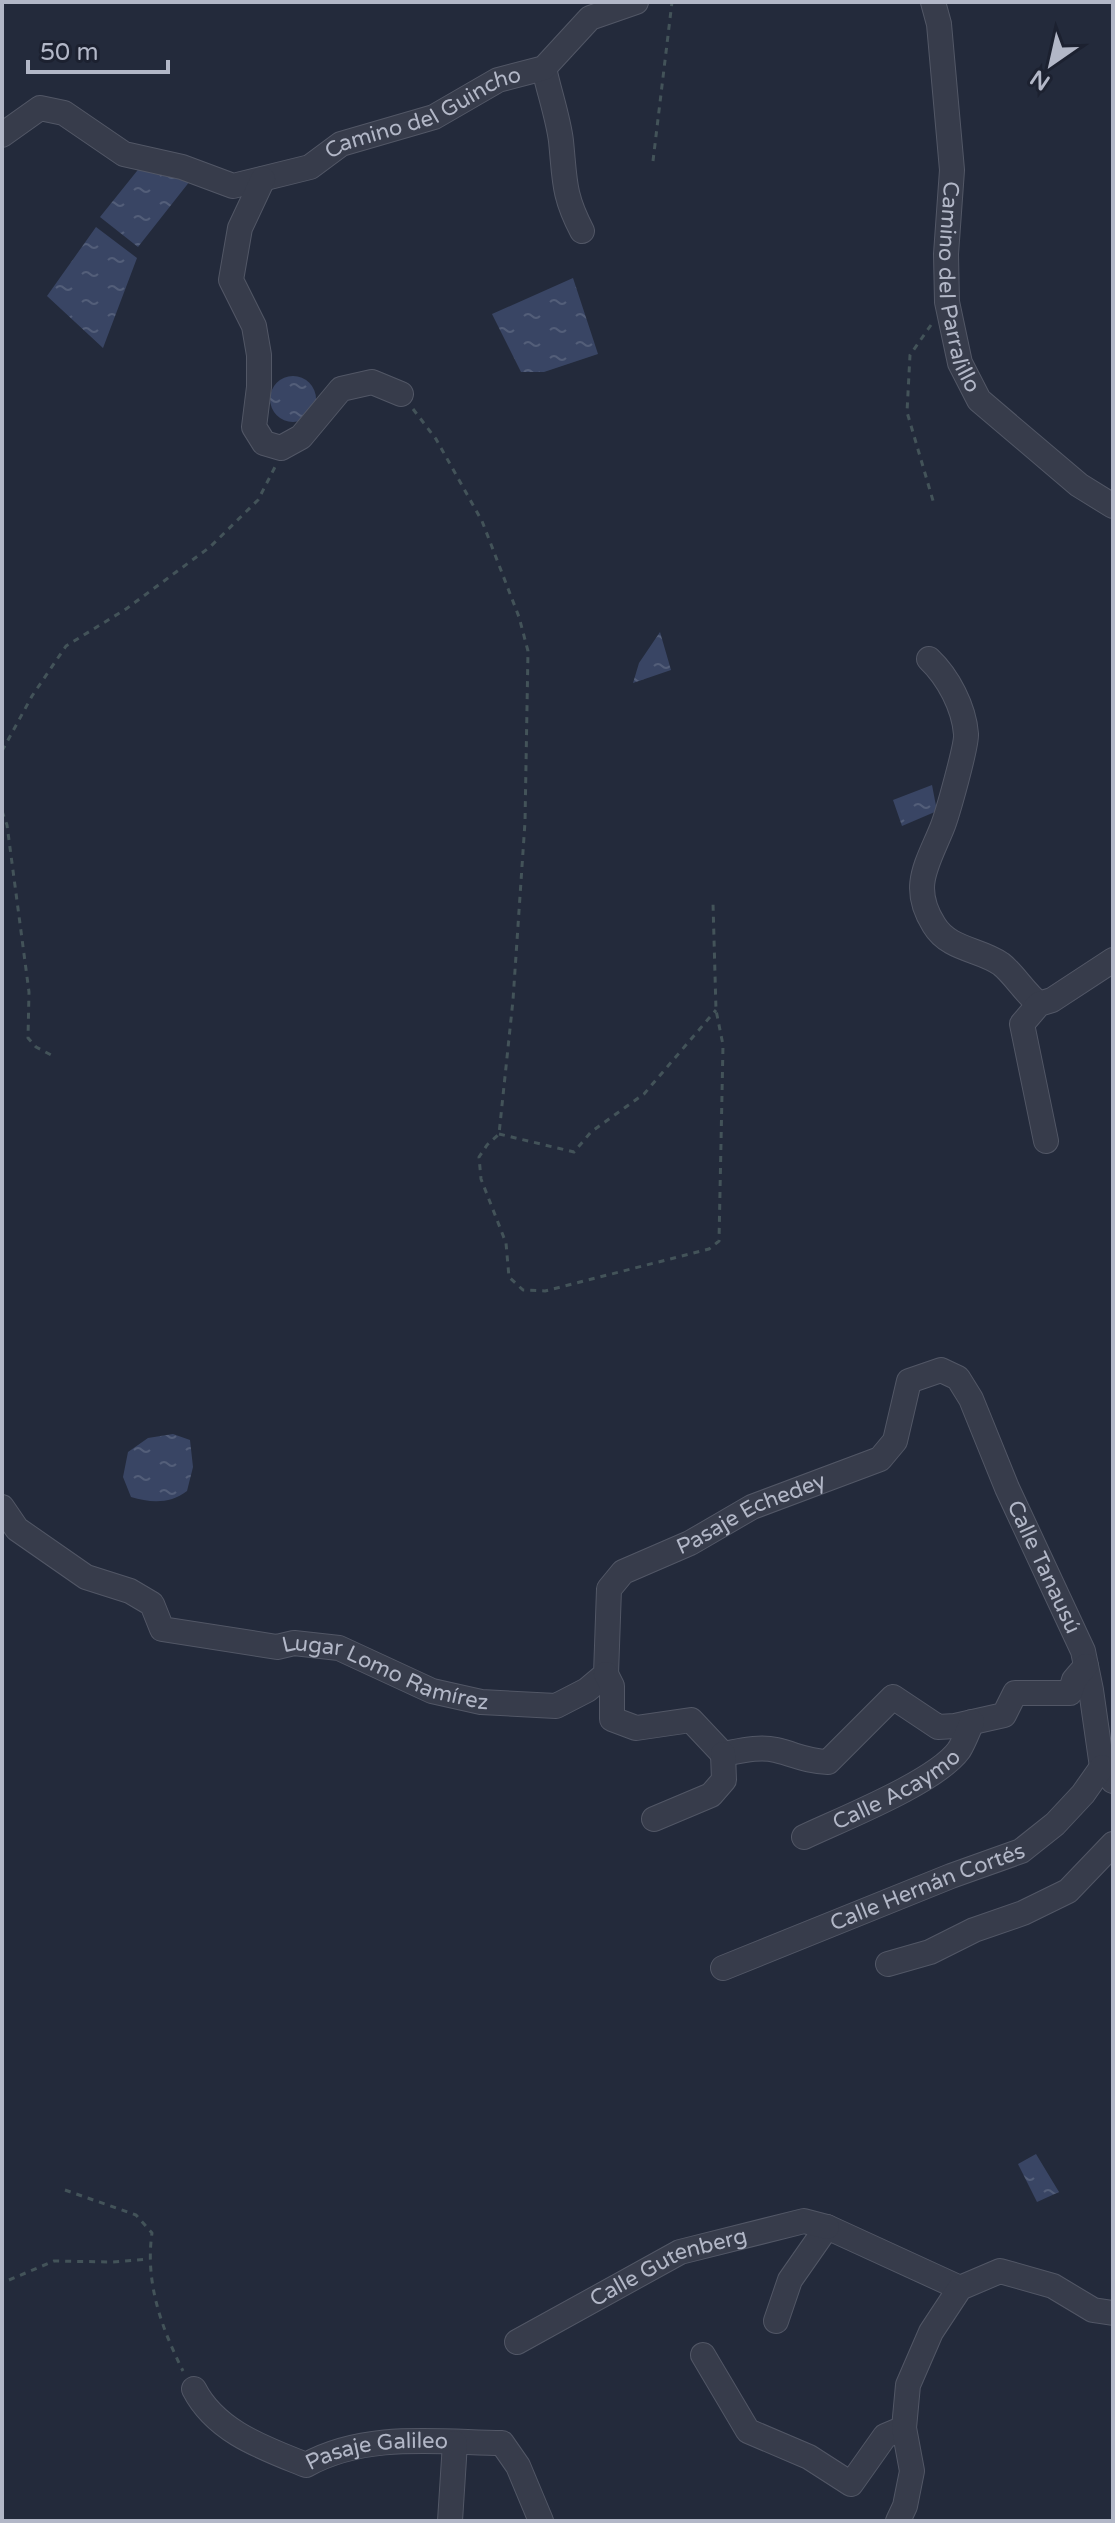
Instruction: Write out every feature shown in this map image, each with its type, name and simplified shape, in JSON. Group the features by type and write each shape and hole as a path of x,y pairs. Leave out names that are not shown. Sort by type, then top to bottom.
{"street":[{"name":"Camino del Guincho","path":"2,135 40,108 64,113 124,154 182,167 233,186 310,167 341,144 434,117 498,80 544,68 590,18 636,2"},
{"name":"Camino del Parralillo","path":"933,2 939,24 952,170 946,254 947,302 960,363 979,400 1079,485 1113,506"},
{"name":"Camino del Guincho","path":"544,68 561,140 563,181 569,208 582,231"},
{"path":"263,179 240,228 231,280 254,326 259,355 254,427 264,443 281,448 301,437 341,389 372,382 401,394"},
{"path":"929,659 944,673 958,705 966,736 942,826 924,866 921,894 934,925 945,939 1002,965 1023,991 1039,1004"},
{"path":"1046,1141 1022,1024 1039,1004 1052,1000 1113,960"},
{"name":"Calle Tanausú","path":"880,1459 895,1441 909,1381 941,1370 958,1378 971,1399 1007,1488 1083,1651 1108,1774"},
{"name":"Pasaje Echedey","path":"606,1674 609,1589 623,1572 690,1543 752,1507 880,1459"},
{"name":"Lugar Lomo Ramírez","path":"2,1507 17,1529 86,1577 130,1591 152,1604 162,1629 277,1647 294,1643 339,1648 432,1691 481,1702 556,1706 587,1690 606,1674"},
{"path":"723,1754 749,1749 775,1749 806,1761 828,1762 893,1697 938,1727 972,1722 1004,1715 1015,1693 1070,1693 1074,1680 1086,1666"},
{"path":"606,1674 612,1686 612,1719 636,1728 691,1720 723,1754 724,1780 711,1795 654,1819"},
{"name":"Calle Acaymo","path":"804,1837 897,1793 947,1762 959,1749 972,1722"},
{"name":"Calle Hernán Cortés","path":"723,1968 1021,1851 1108,1774"},
{"path":"888,1964 930,1952 1068,1891 1113,1844"},
{"name":"Calle Gutenberg","path":"517,2342 680,2252 804,2221 827,2227"},
{"path":"776,2321 790,2280 827,2227 960,2288"},
{"path":"898,2521 905,2506 912,2471 904,2428 908,2385 931,2332 960,2288 1000,2271 1053,2286 1093,2310 1113,2313"},
{"path":"703,2355 748,2431 809,2457 851,2484 885,2436 904,2428"},
{"name":"Pasaje Galileo","path":"194,2389 204,2409 248,2441 306,2465 329,2453 406,2440 502,2443 518,2466 541,2521"},
{"path":"450,2521 455,2443"}],"path":[{"path":"653,161 672,2"},
{"path":"934,504 907,412 908,371 910,355 947,302"},
{"path":"401,394 436,439 482,521 519,617 528,651 525,822 513,1000 499,1134 479,1157 481,1179 506,1243 509,1277 523,1290 545,1291 709,1249 719,1241 723,1045 716,1010 713,903"},
{"path":"2,751 32,696 66,646 126,609 210,547 258,500 273,473 281,448"},
{"path":"2,811 7,825 29,992 28,1038 36,1047 53,1056"},
{"path":"499,1134 574,1152 591,1132 644,1094 716,1010"},
{"path":"65,2190 136,2215 152,2233 148,2259 156,2309 194,2389"},
{"path":"9,2280 54,2261 148,2259"}],"water":[{"path":"141,166 190,181 138,247 100,217"},
{"path":"96,227 137,258 103,348 47,296"},
{"path":"573,278 598,354 544,372 521,372 492,314"},
{"path":"293,376 309,383 316,399 309,415 293,422 277,415 270,399 277,383"},
{"path":"660,632 671,670 633,683 639,663"},
{"path":"932,785 937,811 902,826 893,800"},
{"path":"173,1434 190,1440 193,1467 187,1491 160,1501 131,1497 123,1477 128,1452 148,1438"},
{"path":"1036,2154 1059,2192 1037,2202 1018,2164"}]}
